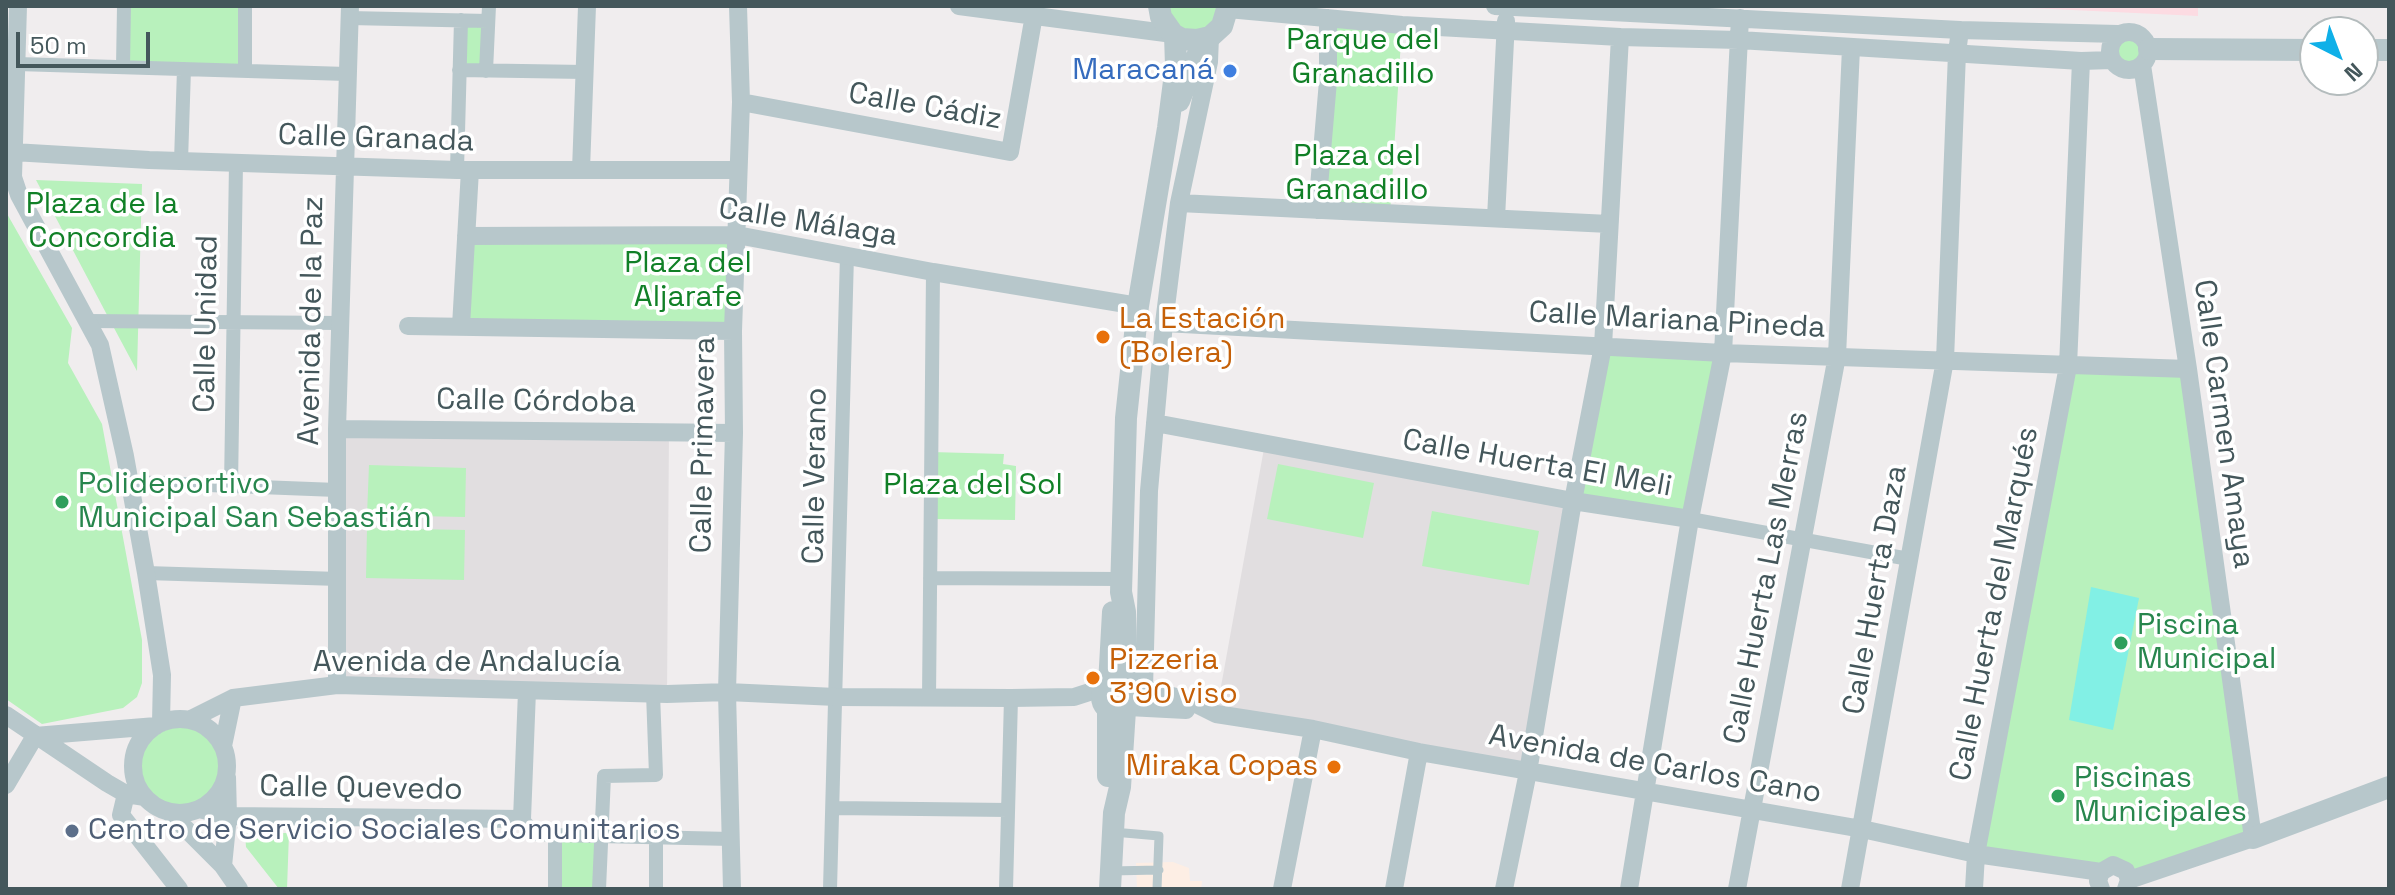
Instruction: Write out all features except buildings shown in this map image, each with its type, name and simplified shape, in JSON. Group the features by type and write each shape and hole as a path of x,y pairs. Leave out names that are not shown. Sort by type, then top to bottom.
{"street":[{"path":"123,67 124,6"},
{"path":"245,6 245,70"},
{"path":"581,170 587,6"},
{"name":"Calle Primavera","path":"732,889 727,692 734,433 733,331 741,102 738,6"},
{"path":"959,6 1174,34 1189,40 1207,38"},
{"path":"1110,880 1120,787 1126,418 1138,306 1176,66 1174,34 1161,17 1159,6"},
{"path":"1496,218 1505,30 1502,7 1853,15 1960,30 2135,32 2144,38 2145,57"},
{"path":"1168,128 1207,38 1222,26 1228,8 1328,18 1620,37 1739,40 2081,61 2112,60 2126,70 2145,57 2299,51"},
{"path":"14,11 17,64 13,177 19,195 100,345 130,482 162,675 158,724 139,743 133,771 145,797 169,812 223,866 239,889"},
{"path":"350,12 461,20 489,13 486,71"},
{"name":"Avenida de la Paz","path":"337,685 337,429 350,12"},
{"path":"1629,889 1690,519 1723,353 1739,40 1735,14"},
{"name":"Calle Cádiz","path":"741,102 1010,152 1034,15"},
{"path":"1317,210 1328,81 1328,18"},
{"path":"461,20 459,70 466,236 461,326"},
{"name":"Calle Huerta Daza","path":"1850,889 1945,360 1960,30"},
{"path":"2112,60 2109,49 2118,34"},
{"path":"1504,889 1528,772 1573,501 1603,346 1620,37"},
{"path":"1120,696 1149,491 1164,323 1179,203 1209,62 1207,38"},
{"name":"Calle Huerta Las Merras","path":"1737,889 1837,356 1851,48"},
{"name":"Calle Carmen Amaya","path":"2145,57 2253,838"},
{"name":"Calle Huerta del Marqués","path":"1974,889 1976,854 2068,366 2081,61"},
{"path":"17,64 347,74"},
{"path":"181,161 184,69"},
{"path":"459,70 585,72"},
{"name":"Calle Granada","path":"13,152 463,170 738,170"},
{"name":"Calle Unidad","path":"231,486 236,163"},
{"path":"1179,203 1609,224"},
{"name":"Calle Málaga","path":"466,236 737,235 1138,306"},
{"name":"Calle Verano","path":"830,889 847,255"},
{"path":"929,698 933,272"},
{"path":"88,321 340,323"},
{"name":"Calle Mariana Pineda","path":"1164,323 1723,353 2188,369"},
{"path":"408,326 733,331"},
{"name":"Calle Huerta El Meli","path":"1155,423 1573,501 1909,559"},
{"name":"Calle Córdoba","path":"337,429 734,433"},
{"path":"130,482 337,490"},
{"path":"146,573 339,579"},
{"path":"930,578 1121,585"},
{"path":"162,675 187,720"},
{"name":"Avenida de Andalucía","path":"187,720 233,698 337,685 836,697 1120,696"},
{"path":"522,819 527,691"},
{"name":"Avenida de Andalucía","path":"600,836 604,776 656,775 653,693"},
{"name":"Avenida de Carlos Cano","path":"1120,696 1185,711 1201,708 1216,714 1313,729 1528,772 1862,829 2101,880 2108,866 2117,865 2126,871 2128,885"},
{"path":"223,746 233,698"},
{"path":"1006,889 1011,698"},
{"path":"6,715 126,794 145,797"},
{"path":"35,736 187,720 203,725 215,734 227,760 228,816 223,866"},
{"path":"1282,889 1313,729"},
{"path":"6,785 35,736"},
{"path":"1394,889 1419,752"},
{"path":"169,812 184,813 212,801 227,774"},
{"path":"2128,885 2389,787"},
{"path":"126,794 121,815 179,889"},
{"path":"833,808 1008,810"},
{"name":"Calle Quevedo","path":"199,809 228,816 522,819 536,834 555,835"},
{"path":"555,889 555,835 731,839"},
{"path":"599,889 600,836"},
{"path":"656,837 656,889"}],"lane":[{"path":"1114,822 1159,836 1157,889"},
{"path":"1110,880 1159,870"}],"shaded area":[{"path":"1988,6 2198,6 2198,16"},
{"path":"337,429 669,432 667,694 337,685"},
{"path":"1265,443 1573,501 1528,772 1216,714"},
{"path":"1173,862 1189,868 1190,881 1202,881 1201,889 1137,889 1136,863"}],"green space":[{"path":"124,6 245,6 245,70 123,67"},
{"path":"1165,6 1223,6 1206,33 1179,31"},
{"name":"Plaza del Granadillo","path":"1328,18 1402,25 1390,214 1317,210"},
{"path":"461,20 488,21 486,71 459,70"},
{"path":"2129,39 2138,42 2141,51 2138,60 2129,63 2120,60 2117,51 2120,42"},
{"name":"Plaza de la Concordia","path":"36,180 142,184 137,371 106,313"},
{"name":"Polideportivo Municipal San Sebastián","path":"6,212 72,328 68,363 102,424 142,640 142,683 137,697 123,708 42,724 6,699"},
{"name":"Plaza del Aljarafe","path":"737,235 733,331 461,326 466,236"},
{"path":"1603,346 1723,353 1690,519 1573,501"},
{"name":"Piscina Municipal","path":"2068,366 2188,369 2253,838 2128,875 1976,854"},
{"name":"Plaza del Sol","path":"931,452 1004,454 1003,464 1016,466 1015,520 931,519"},
{"path":"1278,464 1374,483 1363,538 1267,519"},
{"path":"369,465 466,468 465,517 367,515"},
{"path":"1432,511 1539,531 1529,585 1422,566"},
{"path":"367,528 465,530 464,580 366,578"},
{"path":"180,725 196,728 209,737 218,750 221,766 218,782 209,795 196,804 180,807 164,804 151,795 142,782 139,766 142,750 151,737 164,728"},
{"path":"245,833 289,833 287,889 279,889 246,847"},
{"path":"555,835 600,836 599,889 555,889"}],"water":[{"path":"2091,587 2139,598 2113,730 2069,720"}],"place":[{"name":"Maracaná","path":"1230,71"},
{"name":"La Estación (Bolera)","path":"1103,337"},
{"name":"Polideportivo Municipal San Sebastián","path":"62,502"},
{"name":"Piscina Municipal","path":"2121,643"},
{"name":"Pizzeria 3’90 viso","path":"1093,678"},
{"name":"Miraka Copas","path":"1334,767"},
{"name":"Piscinas Municipales","path":"2058,796"},
{"name":"Centro de Servicio Sociales Comunitarios","path":"72,831"}],"park label":[{"name":"Parque del Granadillo","path":"1363,58"}]}
